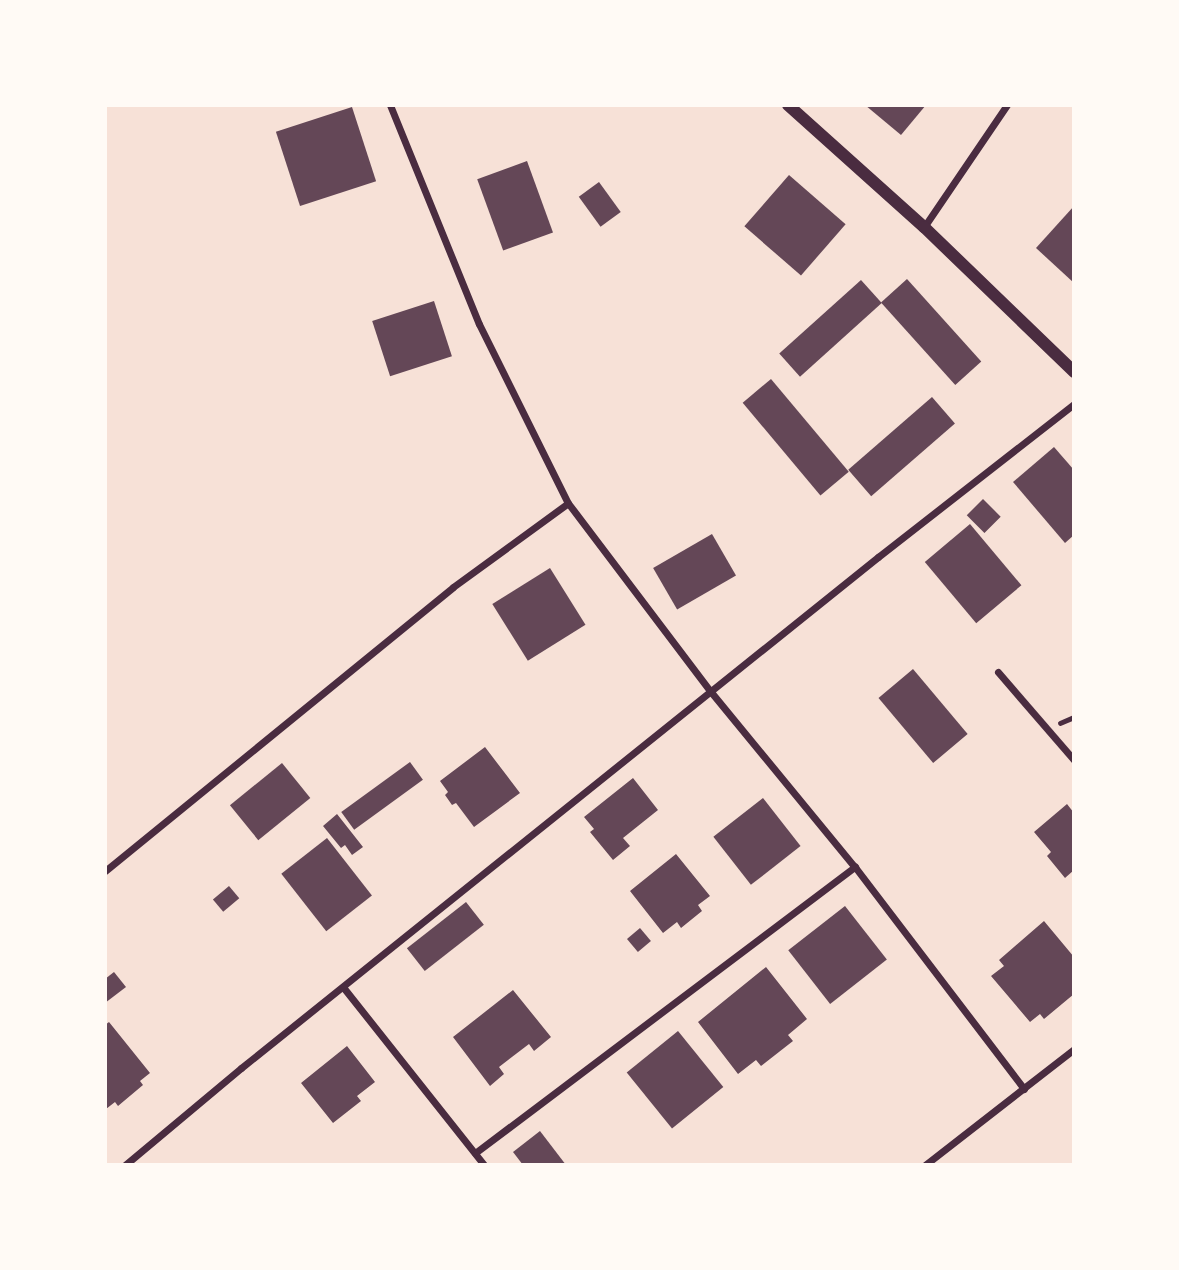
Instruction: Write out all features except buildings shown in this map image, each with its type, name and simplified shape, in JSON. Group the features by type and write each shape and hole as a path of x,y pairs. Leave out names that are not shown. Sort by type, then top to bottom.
{"street":[{"path":"390,105 479,324 568,502 711,692 855,867 1024,1090"},
{"path":"788,105 924,227 1074,372"},
{"path":"924,227 1007,105"},
{"path":"125,1165 711,692 1074,404"},
{"path":"105,871 453,587 568,502"},
{"path":"998,672 1074,760"},
{"path":"475,1153 855,867"},
{"path":"344,987 484,1165"},
{"path":"925,1165 1074,1049"}]}
